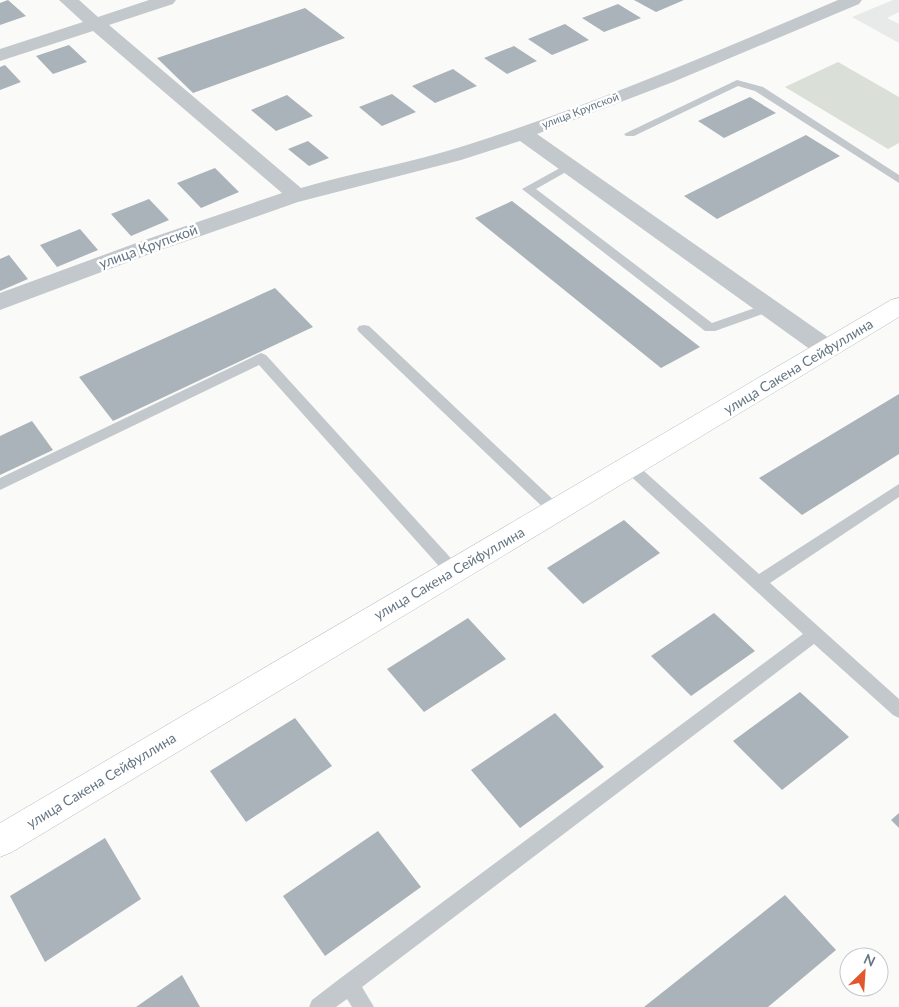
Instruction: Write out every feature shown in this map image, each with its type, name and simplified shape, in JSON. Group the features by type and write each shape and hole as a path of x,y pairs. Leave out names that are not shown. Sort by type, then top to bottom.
{"street":[{"path":"68,0 298,196"},
{"path":"0,55 167,0"},
{"name":"улица Крупской","path":"0,302 146,246 298,196 475,149 739,48 853,0"},
{"path":"521,132 827,349"},
{"name":"улица Сакена Сейфуллина","path":"0,840 899,306"}],"lane":[{"path":"630,134 737,83 744,84 759,89 899,180"},
{"path":"569,166 528,189 710,328 769,307"},
{"path":"364,329 556,510"},
{"path":"0,484 261,358 452,570"},
{"path":"630,467 899,710"},
{"path":"758,583 899,490"},
{"path":"319,1007 816,634"},
{"path":"349,984 364,1007"}],"shaded area":[{"path":"893,0 899,0 899,12 887,18 899,24 899,43 852,17"},
{"path":"838,62 899,97 899,143 888,149 785,87"}],"building":[{"path":"8,0 26,16 0,25 0,3"},
{"path":"634,0 684,0 656,12"},
{"path":"618,4 641,18 604,32 582,18"},
{"path":"305,8 345,38 193,93 157,58"},
{"path":"565,24 589,40 552,55 528,39"},
{"path":"69,45 87,62 53,74 36,56"},
{"path":"514,46 537,61 507,74 484,58"},
{"path":"5,65 21,82 0,90 0,67"},
{"path":"453,69 477,86 435,103 412,86"},
{"path":"392,94 416,112 382,126 359,107"},
{"path":"287,95 313,116 276,131 251,110"},
{"path":"750,97 776,113 724,138 698,121"},
{"path":"806,135 840,156 717,219 684,196"},
{"path":"308,141 329,158 309,166 288,149"},
{"path":"215,168 239,192 201,208 177,183"},
{"path":"149,199 169,220 131,236 111,214"},
{"path":"512,201 700,347 661,368 475,218"},
{"path":"80,229 98,250 57,267 40,245"},
{"path":"9,255 28,279 0,291 0,259"},
{"path":"275,288 313,327 113,421 79,377"},
{"path":"899,394 899,454 802,515 759,478"},
{"path":"32,421 53,450 0,475 0,436"},
{"path":"624,520 660,553 583,604 547,568"},
{"path":"714,613 755,651 691,696 651,656"},
{"path":"468,618 506,659 424,712 387,669"},
{"path":"800,692 849,737 782,790 733,741"},
{"path":"555,713 604,767 520,828 471,770"},
{"path":"295,718 332,766 246,822 210,771"},
{"path":"899,813 899,828 891,820"},
{"path":"378,831 421,887 325,956 283,896"},
{"path":"105,838 141,899 45,962 10,896"},
{"path":"785,895 836,950 768,1007 644,1007"},
{"path":"182,975 200,1007 136,1007"}]}
